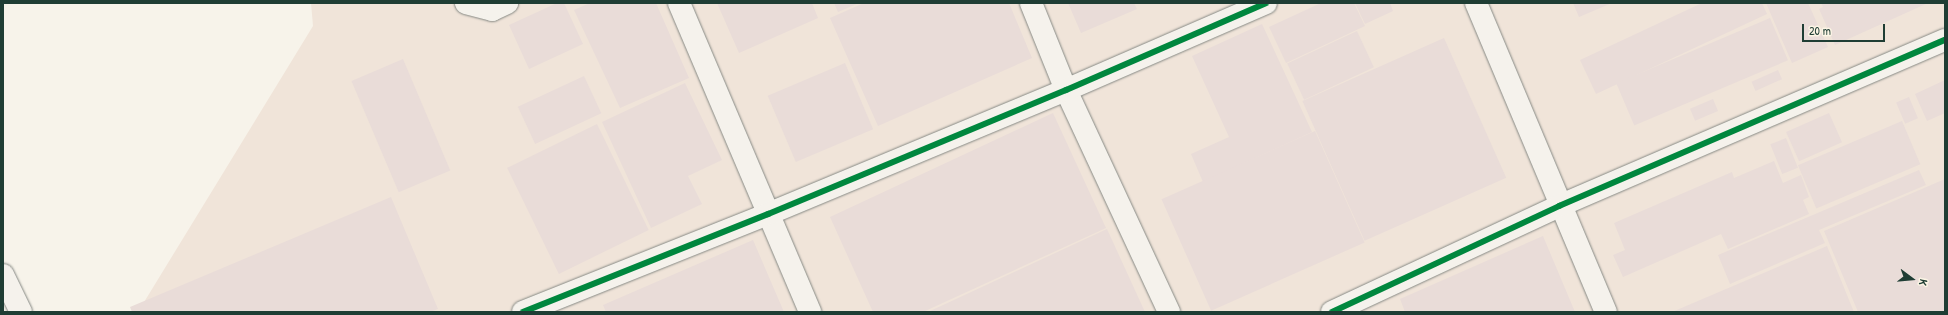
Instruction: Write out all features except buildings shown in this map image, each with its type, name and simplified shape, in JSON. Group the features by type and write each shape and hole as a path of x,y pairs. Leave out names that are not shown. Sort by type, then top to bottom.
{"street":[{"path":"466,3 492,10 507,3"},
{"path":"679,3 810,312"},
{"path":"1031,3 1066,90 1169,312"},
{"path":"523,312 768,214 1066,90 1266,3"},
{"path":"1476,3 1559,206 1606,312"},
{"path":"1332,312 1559,206 1945,40"},
{"path":"3,275 21,312"}],"shaded area":[{"path":"311,3 1945,3 1945,312 138,312 313,26"}],"cycle path":[{"path":"523,312 768,214 1066,90 1266,3"},
{"path":"1332,312 1559,206 1945,40"}]}
